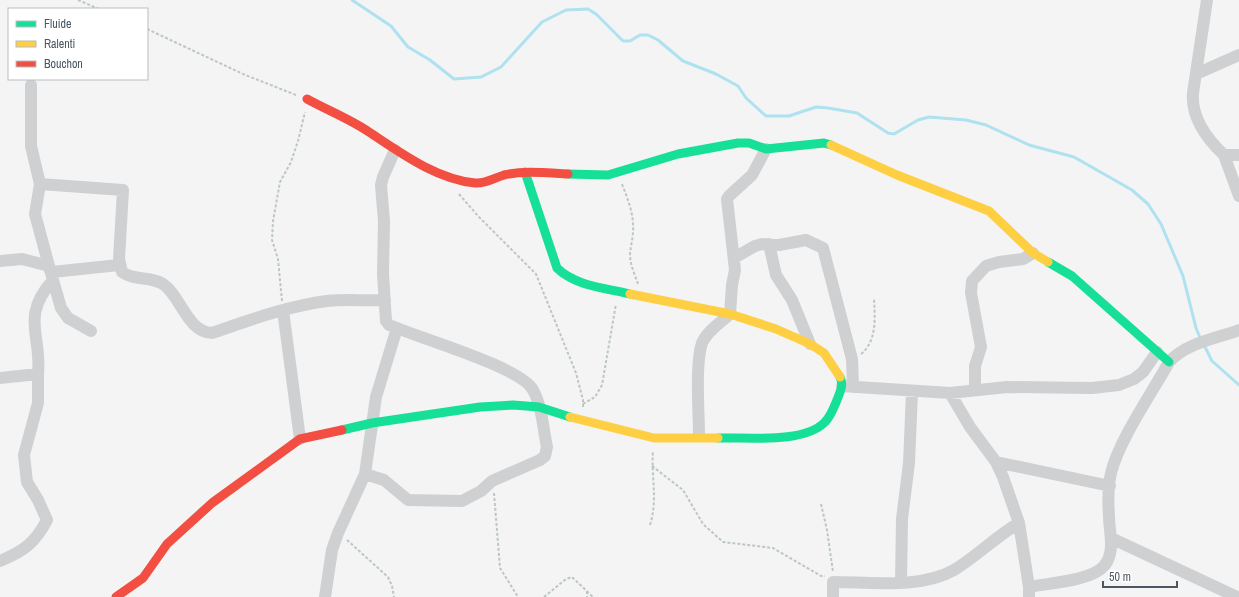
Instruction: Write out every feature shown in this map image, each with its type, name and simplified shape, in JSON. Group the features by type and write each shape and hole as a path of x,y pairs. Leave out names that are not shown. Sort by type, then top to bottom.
{"street":[{"path":"1207,0 1192,102 1198,122 1224,155 1239,196"},
{"path":"1196,74 1239,55"},
{"path":"31,85 31,146 40,184 35,214 61,308 68,318 90,331"},
{"path":"307,99 368,131 395,150 445,176 470,182 486,182 504,175 525,172 596,176 618,173 678,154 738,143 749,143 766,148 824,143 836,146 897,175 989,211 1033,253 1072,276 1169,362"},
{"path":"699,436 699,356 703,342 710,331 730,314 732,285 735,270 728,199 729,196 752,175 766,148"},
{"path":"365,474 384,480 404,497 414,501 462,501 481,491 492,481 545,456 547,447 534,390 527,382 477,357 389,325 386,321 383,274 384,221 382,185 383,177 395,150"},
{"path":"1224,155 1239,154"},
{"path":"525,172 557,268 565,276 576,281 645,298 730,314 776,329 810,344 824,353 848,387 912,392 950,393 1007,387 1092,388 1119,385 1134,379 1143,372 1157,352"},
{"path":"40,184 122,190 119,266 126,275 163,284 199,329 206,332 212,333 284,310 334,301 385,300"},
{"path":"116,597 143,578 167,544 212,503 300,438 372,423 480,407 513,405 539,407 580,420 654,438 799,435 825,422 848,387 852,360 823,248 806,240 779,245 769,244 755,246 734,258"},
{"path":"769,244 776,275 792,300 810,344"},
{"path":"975,390 975,366 981,347 971,293 972,281 986,266 999,262 1023,259 1033,253"},
{"path":"0,261 22,258 51,273 119,266"},
{"path":"0,561 20,552 38,536 47,520 38,500 27,482 24,455 38,403 39,364 34,330 34,313 46,288 51,273"},
{"path":"284,310 300,438"},
{"path":"325,597 332,550 338,533 365,474 376,397 397,328"},
{"path":"950,393 970,427 996,462 1003,477 1018,523 1029,592 1097,572 1105,565 1109,556 1111,538 1109,515 1111,473 1119,451 1169,362 1177,354 1189,346 1239,331"},
{"path":"0,378 38,374"},
{"path":"901,582 902,519 909,463 912,392"},
{"path":"996,462 1110,486"},
{"path":"833,597 833,580 915,582 938,578 954,570 1018,523"},
{"path":"1111,538 1237,597"}],"path":[{"path":"78,0 97,8"},
{"path":"148,29 243,74 307,99 298,141 291,162 280,182 271,233 278,259 284,310"},
{"path":"618,173 630,205 633,223 634,237 630,255 632,268 645,298"},
{"path":"457,191 478,216 536,274 566,344 576,373 583,404 580,420"},
{"path":"583,404 595,398 602,385 619,291"},
{"path":"852,360 865,351 871,340 874,324 874,299"},
{"path":"650,525 655,500 652,466 654,438"},
{"path":"652,466 683,490 703,524 723,542 773,548 821,576 833,580 827,530 821,504"},
{"path":"492,481 500,568 518,597"},
{"path":"338,533 388,577 392,586 394,597"},
{"path":"544,597 566,579 572,577 593,597"},
{"path":"587,591 587,597"}],"waterway":[{"path":"352,0 391,26 408,47 430,60 454,79 481,77 501,67 542,22 566,10 588,9 596,14 623,41 630,41 640,35 648,35 658,40 683,61 716,74 738,86 746,98 766,116 789,116 816,107 828,108 857,113 888,133 894,134 918,120 929,117 966,120 986,125 1029,145 1074,157 1132,190 1148,204 1161,224 1183,276 1196,328 1201,340"},
{"path":"1204,345 1212,361 1239,385"}],"traffic: fast":[{"path":"568,174 608,175 678,154 738,143 749,143 766,149 824,143 831,145"},
{"path":"525,172 557,268 564,274 582,283 630,294"},
{"path":"1048,262 1072,276 1169,362"},
{"path":"718,438 774,438 804,434 816,429 825,422 832,411 841,388 842,383 840,377"},
{"path":"342,430 372,423 480,407 513,405 539,407 570,417"}],"traffic: slow":[{"path":"831,145 897,175 989,211 1033,253 1048,262"},
{"path":"630,294 730,314 776,329 810,344 824,353 840,377"},
{"path":"570,417 654,438 718,438"}],"traffic: jam":[{"path":"307,99 362,127 419,164 433,171 461,181 483,183 512,173 536,172 568,174"},
{"path":"116,597 143,578 167,544 212,503 300,439 342,430"}]}
